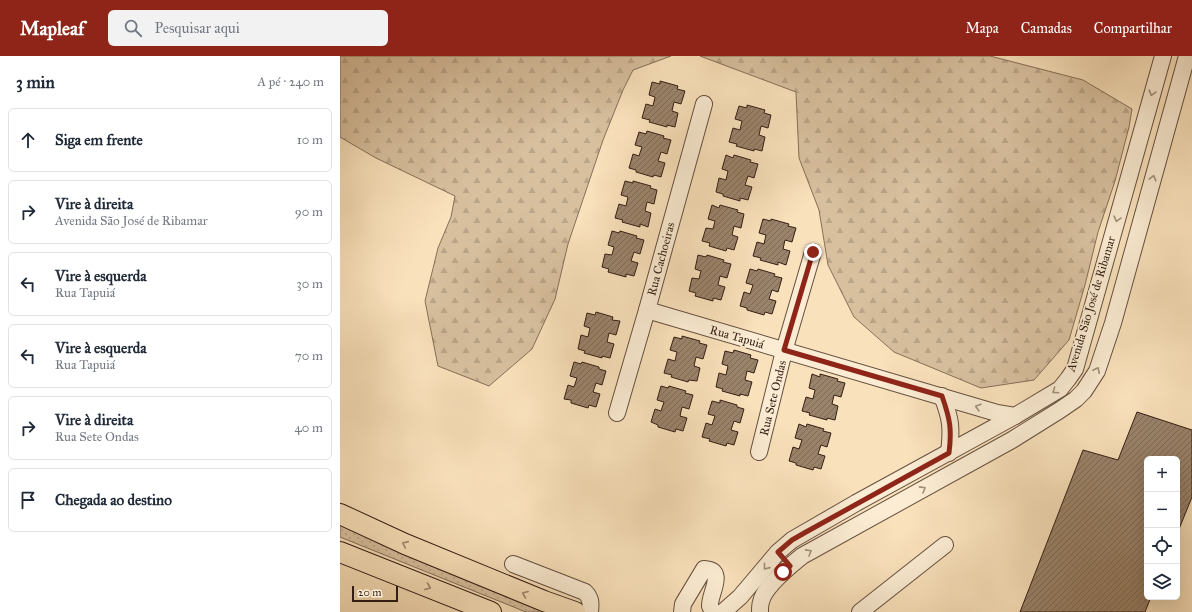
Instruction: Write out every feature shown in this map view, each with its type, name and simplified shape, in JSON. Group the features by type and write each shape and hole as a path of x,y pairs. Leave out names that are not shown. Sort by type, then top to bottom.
{"main road":[{"path":"340,514 405,544 544,601 575,612"},
{"path":"340,552 491,612"}],"street":[{"name":"Avenida São José de Ribamar","path":"723,612 740,597 778,552 792,540 1015,416 1060,389 1068,380 1075,369 1163,56"},
{"name":"Avenida São José de Ribamar","path":"760,612 761,602 768,589 802,556 1012,440 1076,399 1091,381 1097,371 1113,323 1187,56"},
{"name":"Rua Cachoeiras","path":"617,413 704,104"},
{"name":"Rua Sete Ondas","path":"760,452 784,350 813,252"},
{"name":"Rua Tapuiá","path":"647,310 997,413 1015,416"},
{"path":"942,396 949,414 951,425 949,453"},
{"path":"974,439 984,456"},
{"path":"860,612 945,545"},
{"path":"778,552 790,566"},
{"path":"513,564 585,592 589,596 591,602 590,612"},
{"path":"682,612 683,604 704,569 714,572 716,575 710,605 712,612"}],"green space":[{"path":"340,56 671,56 633,70 623,90 603,140 568,244 555,299 532,349 489,386 438,366 425,301 438,248 451,217 455,196 376,158 340,137"},
{"path":"700,56 990,56 1083,80 1132,109 1129,127 1115,181 1098,232 1069,340 1034,380 981,388 894,352 854,317 828,265 819,210 799,158 796,92"},
{"path":"340,522 556,612 526,612 340,537"}],"building":[{"path":"660,81 678,86 677,89 685,91 681,104 674,102 672,111 678,113 675,127 667,125 667,127 649,122 650,120 642,118 646,104 653,106 655,97 649,95 652,82 660,84"},
{"path":"747,105 765,110 764,113 771,115 768,128 761,126 759,135 765,137 762,151 754,149 754,151 736,146 737,144 729,142 733,128 740,130 742,121 735,119 739,106 747,108"},
{"path":"647,131 664,136 663,138 671,140 667,154 661,152 658,161 665,163 661,177 654,175 653,177 636,172 636,170 629,168 633,154 639,156 642,147 635,145 639,132 646,134"},
{"path":"726,155 733,158 734,155 751,160 750,162 758,164 754,178 748,176 745,185 752,187 748,200 740,198 740,201 723,196 723,194 716,192 719,178 726,180 728,171 722,169"},
{"path":"625,181 633,183 633,181 651,186 650,188 657,190 654,204 647,202 645,211 651,213 648,227 640,224 640,227 622,222 623,220 615,218 619,204 626,206 628,197 621,195"},
{"path":"712,205 719,208 720,205 738,210 737,212 744,214 741,228 734,226 732,235 738,237 734,250 727,248 726,251 709,246 710,243 702,241 706,228 713,229 715,221 708,219"},
{"path":"763,219 771,221 771,219 789,224 788,226 796,228 792,242 785,240 783,249 790,251 786,265 778,262 778,265 760,260 761,258 753,256 757,242 764,244 766,235 759,233"},
{"path":"612,231 619,233 620,231 637,236 636,238 644,240 640,254 634,252 631,261 638,263 634,276 626,274 626,277 608,272 609,269 602,267 605,254 612,255 614,247 608,245"},
{"path":"698,255 706,257 707,255 724,260 723,262 731,264 727,278 720,276 718,285 725,287 721,300 713,298 713,301 695,296 696,293 689,291 692,278 699,279 701,271 695,269"},
{"path":"750,269 757,271 758,269 775,274 774,276 782,278 778,292 772,290 769,299 776,301 772,314 765,312 764,315 747,310 747,308 740,306 744,292 750,294 753,285 746,283"},
{"path":"596,312 613,317 612,320 620,321 616,335 609,333 607,342 614,344 610,358 602,356 602,358 584,353 585,351 578,349 581,335 588,337 590,328 584,326 587,313 595,315"},
{"path":"682,336 700,341 699,343 707,345 703,359 696,357 694,366 700,368 697,381 689,380 688,382 671,377 672,375 664,373 668,359 675,361 677,352 670,350 674,337 682,339"},
{"path":"734,350 751,355 750,358 758,360 754,373 747,371 745,380 752,382 748,396 740,394 740,396 722,391 723,389 716,387 719,373 726,375 728,366 722,364 725,351 733,353"},
{"path":"574,362 581,364 582,362 599,367 599,369 606,371 602,385 596,383 593,392 600,394 596,407 589,405 588,408 571,403 571,400 564,399 568,385 574,387 577,378 570,376"},
{"path":"812,374 820,377 820,374 838,379 837,381 845,383 841,397 834,395 832,404 838,406 835,420 827,418 827,420 809,415 810,413 802,411 806,397 813,399 815,390 809,388"},
{"path":"661,386 668,388 669,386 686,391 685,393 693,395 689,409 682,407 680,416 687,418 683,431 676,429 675,432 658,427 658,425 651,422 655,409 661,411 664,402 657,400"},
{"path":"720,400 737,405 737,407 744,409 740,423 734,421 731,430 738,432 734,445 727,443 726,446 709,441 710,439 702,437 706,423 712,425 715,416 708,414 712,401 720,403"},
{"path":"1137,412 1192,430 1192,497 1180,527 1180,456 1144,456 1144,600 1150,600 1145,612 1020,612 1083,450 1118,460"},
{"path":"799,424 806,427 807,424 824,429 823,431 831,433 827,447 821,445 818,454 825,456 821,469 814,467 813,470 796,465 796,463 789,461 793,447 799,449 802,440 795,438"}],"route":[{"path":"783,572 790,566 778,552 792,540 856,503 949,453 951,436 949,414 942,396 784,350 813,252"}]}
